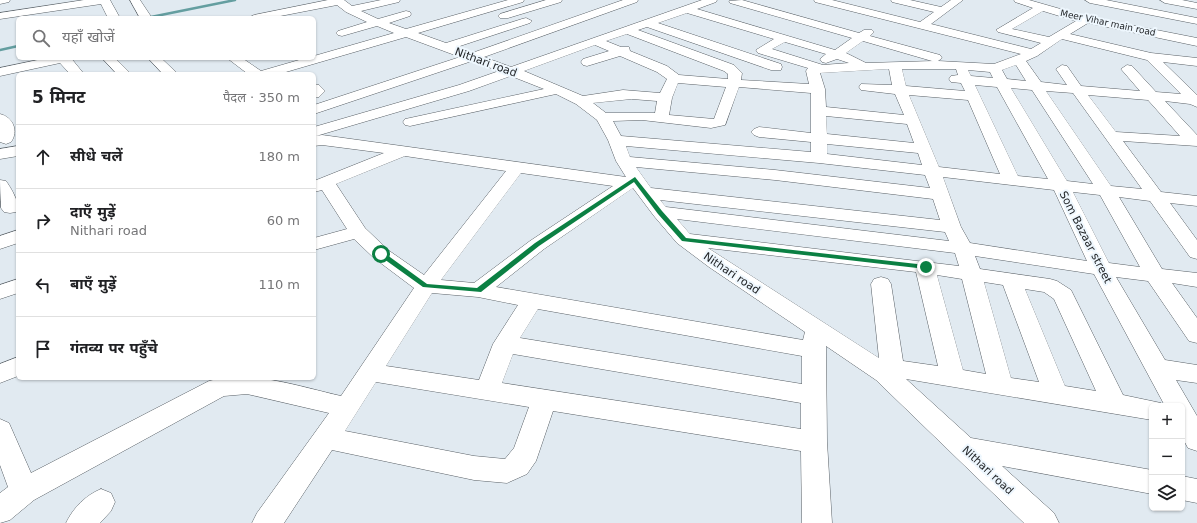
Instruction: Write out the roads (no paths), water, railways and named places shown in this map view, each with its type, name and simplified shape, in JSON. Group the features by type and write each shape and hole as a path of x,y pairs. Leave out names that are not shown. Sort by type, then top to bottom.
{"street":[{"path":"5,0 0,2 1,16 19,16 37,5 56,13 78,3 104,0 113,16"},
{"path":"135,0 145,16"},
{"path":"267,16 343,3 395,0"},
{"path":"316,58 406,23 519,0"},
{"path":"600,0 617,6"},
{"path":"316,109 432,71 632,0"},
{"path":"316,136 464,88 712,0"},
{"path":"735,0 863,38 941,59 957,66 1038,86 1196,101"},
{"path":"765,0 872,28 863,38 816,67 813,71 818,90 819,158"},
{"path":"819,0 972,37 1026,56 1038,86 1106,191 1155,275 1197,335"},
{"path":"896,0 943,11"},
{"path":"923,25 943,11 955,0"},
{"name":"Meer Vihar main road","path":"1019,0 1041,8 1085,20 1195,33"},
{"path":"1129,0 1197,13"},
{"path":"1165,0 1197,6"},
{"path":"78,3 92,13"},
{"path":"76,16 78,3"},
{"name":"Nithari road","path":"343,3 376,22 406,23 472,57 541,82 582,101 603,117 616,140 624,162 636,185 684,239 813,339 888,371 965,448 1023,511 1044,523"},
{"path":"439,39 561,3"},
{"path":"1041,8 1002,30 1054,38 1151,58 1195,63 1195,33 1085,3"},
{"path":"579,7 597,13"},
{"path":"686,9 837,54 865,66 897,76 973,96"},
{"path":"661,18 816,67 865,66"},
{"path":"897,76 967,80 999,76 1026,56 1085,20"},
{"path":"342,33 376,22"},
{"path":"646,23 776,67"},
{"path":"603,117 628,115 711,124 720,122 734,84 733,71 627,30"},
{"path":"972,37 982,30"},
{"path":"713,63 762,50 784,38"},
{"path":"587,62 653,40"},
{"path":"595,41 623,51 662,69 676,79 818,90"},
{"path":"1151,58 1196,101"},
{"path":"0,72 55,60"},
{"path":"66,60 75,72"},
{"path":"110,60 122,72"},
{"path":"156,60 169,72"},
{"path":"236,60 254,72"},
{"path":"275,60 288,70"},
{"path":"276,72 288,70 310,60"},
{"path":"866,87 897,76 957,66"},
{"path":"957,66 967,80 1012,181"},
{"path":"1062,69 1197,253"},
{"path":"1127,69 1196,141"},
{"path":"432,71 494,104"},
{"path":"897,76 952,227 963,248 1001,386"},
{"name":"Som Bazaar street","path":"999,76 1061,186 1101,268 1187,421"},
{"path":"661,118 665,98 672,81 676,79"},
{"path":"410,122 557,90"},
{"path":"582,101 610,94 625,93 665,98"},
{"path":"0,118 5,121 8,129 8,139"},
{"path":"759,132 819,124 919,134"},
{"path":"819,124 919,134"},
{"path":"316,136 636,185 952,227"},
{"path":"1110,136 1196,141"},
{"path":"616,140 819,158 1197,201"},
{"path":"0,154 16,151"},
{"path":"406,151 318,184 358,232 381,254 426,286 478,290 532,301 813,339 814,442 817,523"},
{"path":"624,162 775,175 941,195"},
{"path":"266,523 347,407 426,286 517,167"},
{"path":"0,185 9,208"},
{"path":"478,290 537,244 636,185"},
{"path":"660,212 963,248 1197,280"},
{"path":"316,243 358,232"},
{"path":"0,242 16,237"},
{"path":"684,239 926,267 1050,286 1063,295 1115,405"},
{"path":"926,267 952,376"},
{"path":"1011,279 1056,396"},
{"path":"881,284 888,371 952,376 1056,396 1149,410"},
{"path":"0,292 16,287"},
{"path":"487,389 505,344 532,301"},
{"path":"505,344 814,396"},
{"path":"0,374 16,367"},
{"path":"1157,368 1197,374"},
{"path":"370,372 487,389 544,400 814,442"},
{"path":"0,511 24,491 218,388 232,385 247,385 347,407"},
{"path":"326,438 474,468 507,471 517,466 526,453 544,400"},
{"path":"0,430 24,491"},
{"path":"965,448 1149,481"},
{"path":"1185,489 1197,491"},
{"path":"81,523 100,502"}],"waterway":[{"path":"156,16 235,0"},
{"path":"0,50 16,46"}]}
